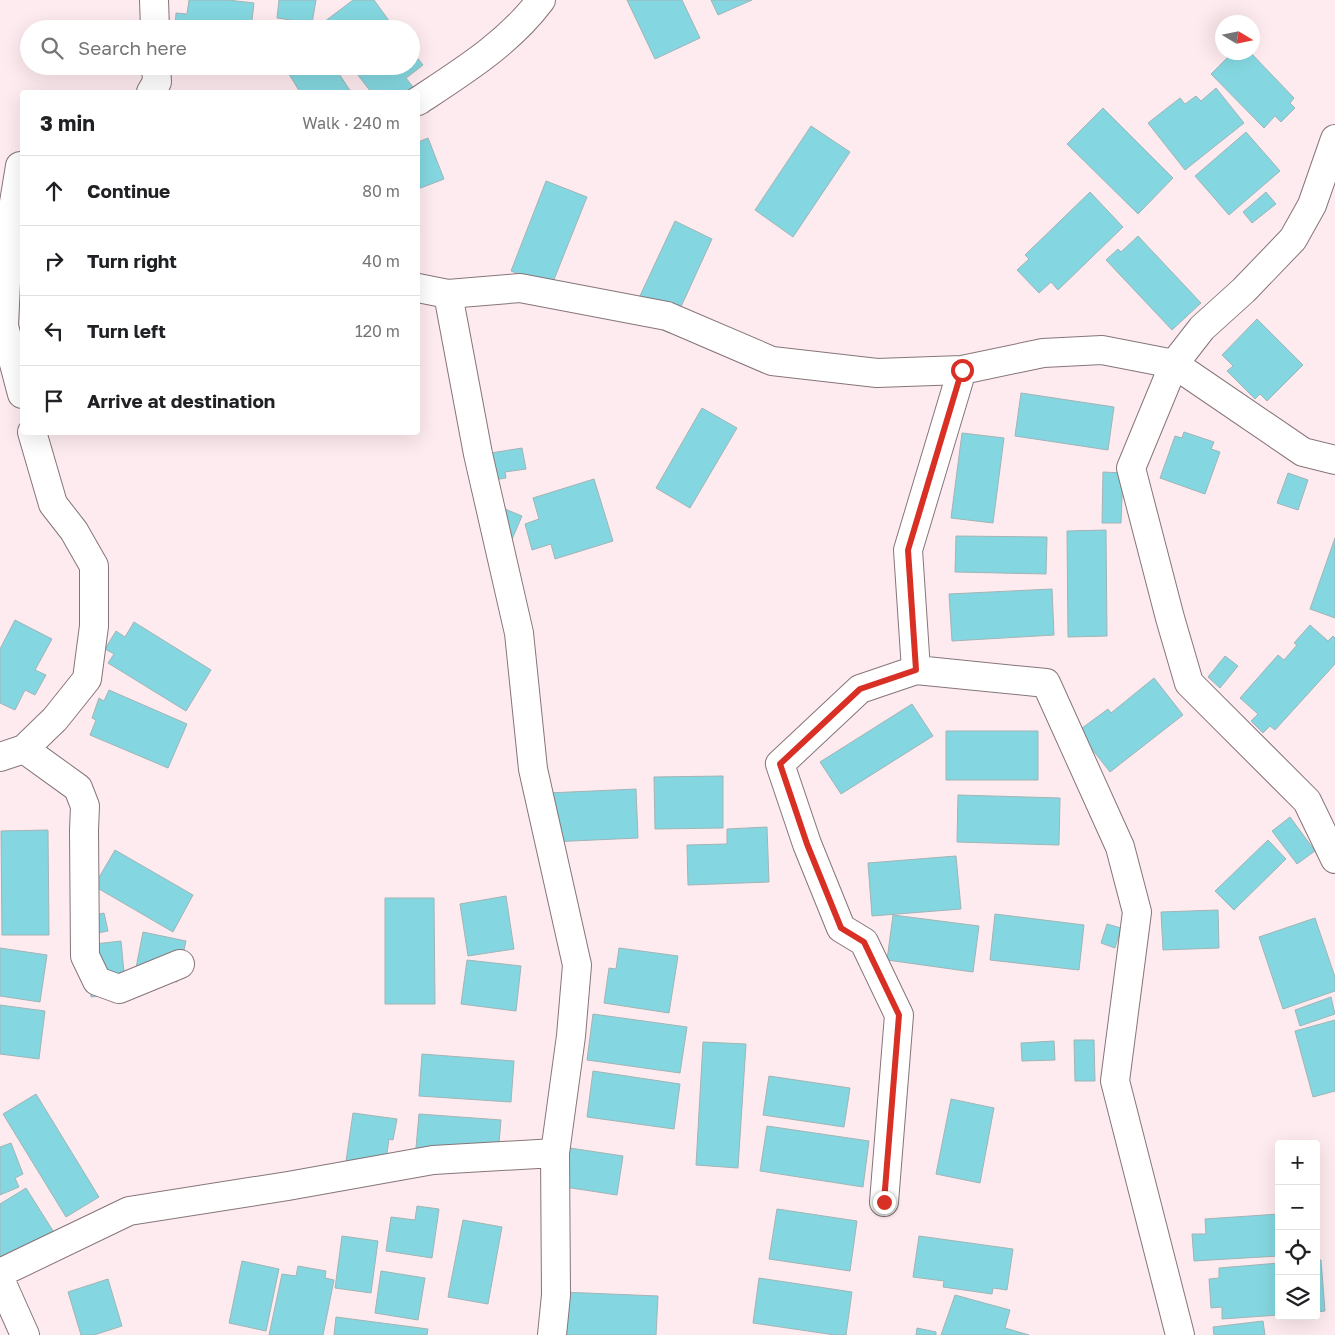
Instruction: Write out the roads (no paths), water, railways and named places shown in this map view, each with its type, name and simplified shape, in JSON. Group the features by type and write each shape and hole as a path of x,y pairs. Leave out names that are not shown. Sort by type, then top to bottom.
{"street":[{"path":"154,0 155,20"},
{"path":"420,99 473,65 527,19 541,0"},
{"path":"152,90 157,82 157,75"},
{"path":"1335,139 1312,205 1293,239 1244,290 1202,328 1174,364 1131,468 1170,618 1189,682 1307,801 1335,859"},
{"path":"14,165 4,326 20,386"},
{"path":"420,288 448,294 520,288 667,316 772,361 877,373 962,370 1043,353 1102,350 1174,364 1303,452 1335,460"},
{"path":"448,294 478,454 519,633 533,769 577,965 555,1153 556,1295 552,1335"},
{"path":"916,670 908,550 962,370"},
{"path":"33,435 53,504 74,531 94,566 94,626 87,679 55,719 12,753 78,788 86,806 84,830 85,956 97,981 119,989 180,964"},
{"path":"884,1202 899,1015 864,942 841,928 807,844 780,764 860,689 916,670 1046,683 1120,847 1137,912 1115,1081 1180,1335"},
{"path":"0,1273 129,1211 288,1186 433,1160 555,1153"},
{"path":"0,1278 25,1335"}]}
